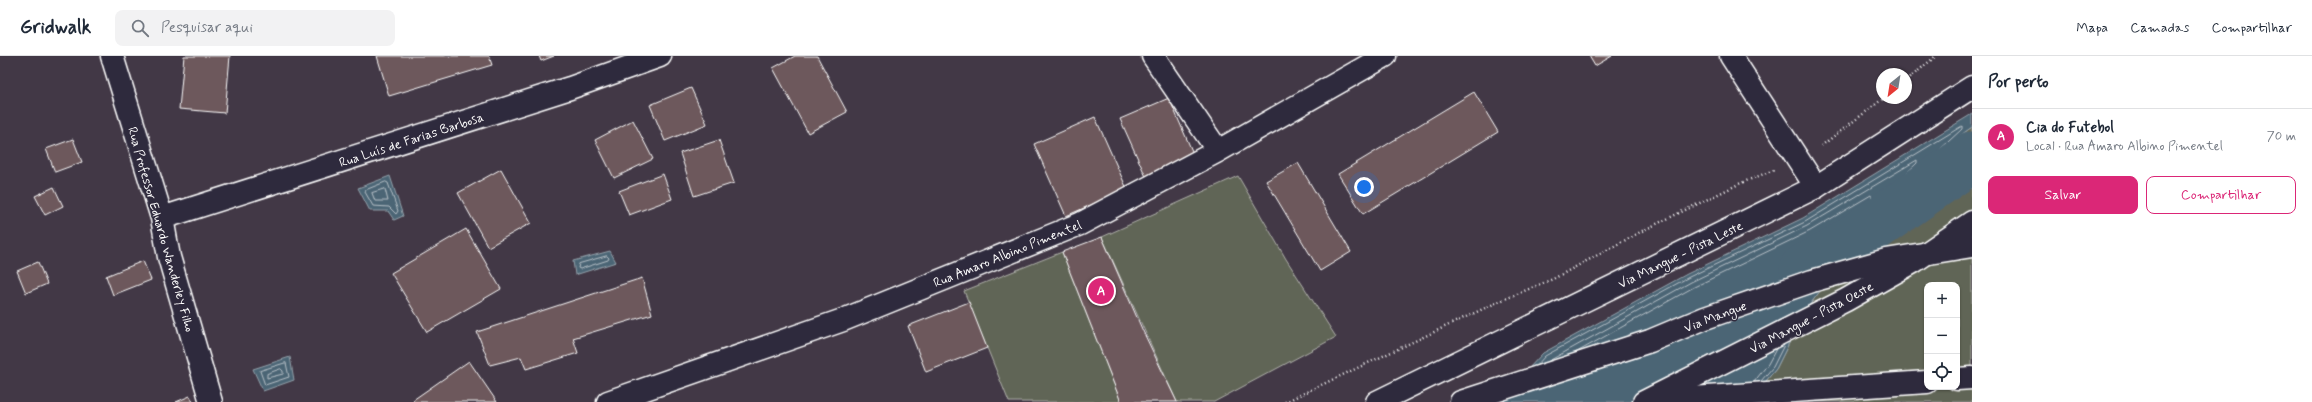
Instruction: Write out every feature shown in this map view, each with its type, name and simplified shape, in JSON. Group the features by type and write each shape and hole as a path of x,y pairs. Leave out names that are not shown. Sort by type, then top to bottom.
{"street":[{"name":"Rua Professor Eduardo Wanderley Filho","path":"112,56 162,218 169,257 211,402"},
{"name":"Rua Luís de Farias Barbosa","path":"162,218 570,88 660,56"},
{"path":"1153,56 1218,151"},
{"name":"Rua Amaro Albino Pimentel","path":"608,402 843,320 1080,224 1218,151 1385,56"},
{"path":"1731,56 1816,187"},
{"path":"1948,104 1972,78"},
{"name":"Via Mangue - Pista Leste","path":"1377,402 1816,187 1948,104 1972,87"},
{"name":"Via Mangue - Pista Oeste","path":"1646,401 1846,300 1915,261 1972,222"},
{"name":"Via Mangue","path":"1461,402 1650,341 1705,318 1812,281 1886,260 1972,246"},
{"path":"1960,379 1972,378"},
{"path":"1646,401 1924,382"}],"path":[{"path":"1912,76 1936,56"},
{"path":"1817,149 1876,104"},
{"path":"1285,402 1500,301 1553,279 1651,226 1741,183 1777,169"}],"green space":[{"path":"1972,127 1972,402 1748,402 1776,369 1805,311 1885,205 1955,139"},
{"path":"1238,176 1286,259 1336,337 1214,402 1177,402 1102,237"},
{"path":"1062,252 1121,402 1009,402 964,291"}],"water":[{"path":"1972,114 1972,127 1955,139 1885,205 1805,311 1776,369 1748,402 1497,402 1543,353 1687,274 1803,218"},
{"path":"390,176 403,216 394,220 388,211 370,211 358,188"},
{"path":"610,251 616,262 575,275 573,261"},
{"path":"290,357 294,380 263,391 253,369"}],"building":[{"path":"184,56 230,56 225,113 179,109"},
{"path":"377,56 489,56 492,65 389,96"},
{"path":"539,56 554,56 541,61"},
{"path":"795,56 817,56 847,112 808,133 773,68"},
{"path":"1589,56 1612,56 1595,66"},
{"path":"691,88 707,124 665,141 650,105"},
{"path":"1474,92 1498,132 1363,214 1338,174"},
{"path":"1169,98 1195,158 1147,179 1120,119"},
{"path":"1095,117 1127,189 1066,216 1034,144"},
{"path":"633,120 653,159 614,178 595,140"},
{"path":"73,139 82,162 55,172 46,149"},
{"path":"719,140 734,183 694,196 680,153"},
{"path":"1298,163 1351,252 1320,271 1266,181"},
{"path":"501,169 531,223 488,247 458,193"},
{"path":"663,174 672,199 629,215 619,191"},
{"path":"54,187 63,206 45,215 35,196"},
{"path":"466,229 501,289 427,332 391,273"},
{"path":"1102,237 1142,329 1177,402 1121,402 1062,252"},
{"path":"143,261 151,280 113,295 106,276"},
{"path":"38,262 47,284 26,293 17,271"},
{"path":"642,278 652,314 573,338 578,353 526,369 521,357 490,365 477,332"},
{"path":"969,302 987,348 926,372 908,326"},
{"path":"469,361 497,402 414,402 413,400"},
{"path":"190,396 193,402 176,402"}],"waterway":[{"path":"1805,269 1831,256 1972,157"}],"place":[{"name":"Cia do Futebol","path":"1101,291"}]}
